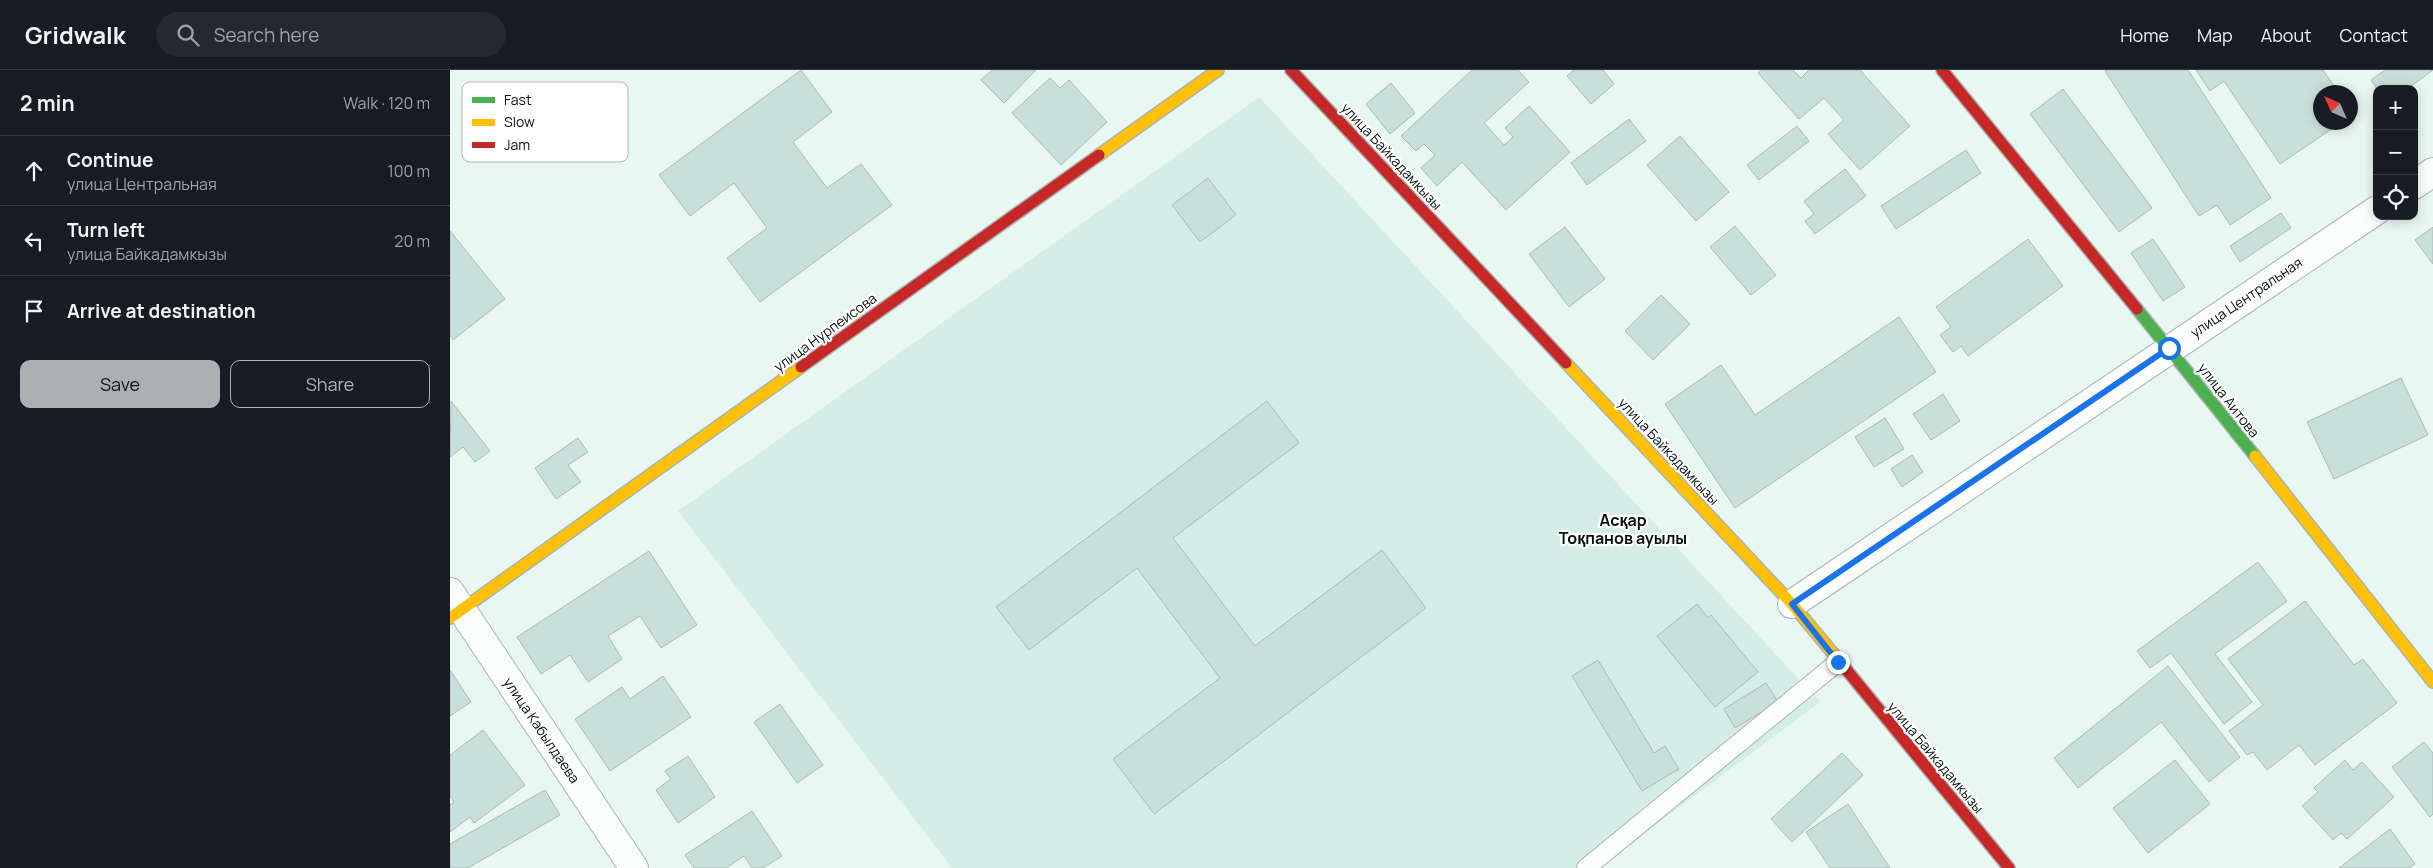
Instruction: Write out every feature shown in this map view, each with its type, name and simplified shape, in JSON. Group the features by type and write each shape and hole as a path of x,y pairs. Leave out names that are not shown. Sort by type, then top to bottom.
{"street":[{"name":"улица Нурпеисова","path":"454,606 1218,70"},
{"name":"улица Байкадамкызы","path":"1290,70 1792,604 2009,868"},
{"name":"улица Аитова","path":"1942,70 2169,348 2433,682"},
{"path":"2418,181 2433,172"},
{"name":"улица Центральная","path":"1792,604 2169,348 2373,213"},
{"name":"улица Кабылдаева","path":"454,606 634,868"}],"lane":[{"path":"1586,868 1838,662"}],"shaded area":[{"path":"1259,97 1820,702 1598,868 952,868 678,511"}],"building":[{"path":"801,70 832,112 793,142 827,188 861,164 892,205 760,302 727,258 767,228 734,183 690,216 659,175"},
{"path":"992,70 1036,70 1004,103 981,80"},
{"path":"1472,70 1518,70 1529,82 1484,123 1504,145 1513,137 1505,128 1529,106 1570,152 1506,210 1462,162 1437,186 1421,168 1435,155 1424,144 1416,151 1401,136"},
{"path":"1574,70 1603,70 1614,84 1591,104 1567,76"},
{"path":"1762,70 1793,70 1801,78 1809,70 1860,70 1910,126 1860,170 1828,134 1844,120 1824,98 1799,119 1758,73"},
{"path":"2188,70 2271,198 2230,225 2217,205 2199,216 2105,71"},
{"path":"2196,70 2323,70 2333,85 2313,85 2313,130 2330,130 2280,164 2224,81 2210,91"},
{"path":"2385,70 2433,70 2412,85 2374,85 2371,80"},
{"path":"1050,78 1060,88 1069,80 1107,122 1061,165 1012,113"},
{"path":"1391,83 1415,113 1390,134 1366,104"},
{"path":"2063,89 2152,208 2119,232 2030,114"},
{"path":"1629,119 1646,141 1587,185 1571,163"},
{"path":"1797,126 1809,141 1759,180 1747,165"},
{"path":"1680,136 1729,192 1696,221 1647,165"},
{"path":"1966,150 1981,173 1896,229 1881,206"},
{"path":"1845,169 1866,196 1815,234 1805,221 1814,214 1804,201"},
{"path":"1208,178 1236,215 1200,242 1172,205"},
{"path":"2281,213 2291,228 2240,262 2230,246"},
{"path":"1735,226 1776,275 1751,295 1710,247"},
{"path":"1565,227 1605,279 1569,307 1529,254"},
{"path":"2433,227 2433,264 2415,240"},
{"path":"450,231 505,299 453,340 450,336"},
{"path":"2028,239 2063,286 1968,356 1961,346 1953,352 1940,335 1951,327 1936,307"},
{"path":"2153,239 2185,287 2163,301 2131,253"},
{"path":"1661,295 1690,324 1653,360 1625,331"},
{"path":"1899,317 1936,372 1735,508 1665,404 1721,365 1755,415"},
{"path":"2401,378 2428,435 2334,479 2307,422"},
{"path":"1943,394 1960,421 1931,440 1913,414"},
{"path":"451,401 490,451 475,462 463,447 450,457"},
{"path":"1267,401 1299,443 1173,538 1255,646 1382,550 1426,608 1154,814 1113,759 1220,678 1137,568 1029,650 996,607"},
{"path":"1885,418 1904,449 1874,467 1855,437"},
{"path":"578,438 588,452 568,465 581,482 556,499 535,468"},
{"path":"1912,455 1923,472 1902,487 1891,469"},
{"path":"649,551 697,625 661,648 640,616 608,636 622,659 588,682 570,655 541,674 517,637"},
{"path":"2258,562 2287,601 2215,654 2252,702 2224,724 2171,653 2150,668 2137,651"},
{"path":"2305,601 2354,665 2363,659 2397,703 2315,765 2299,745 2267,770 2253,752 2247,755 2229,731 2263,705 2228,659"},
{"path":"1697,604 1708,618 1711,615 1758,672 1715,707 1657,636"},
{"path":"1598,660 1654,753 1665,746 1679,769 1642,791 1572,676"},
{"path":"2168,666 2240,757 2209,782 2161,722 2078,788 2054,758"},
{"path":"450,670 471,702 450,716"},
{"path":"663,676 691,717 610,771 575,719 622,687 630,699"},
{"path":"1766,683 1778,702 1735,728 1724,709"},
{"path":"780,704 823,765 797,783 754,722"},
{"path":"483,730 525,785 474,823 470,817 450,832 450,805 454,802 450,796 450,755"},
{"path":"2424,742 2433,753 2433,814 2430,817 2392,767"},
{"path":"1842,753 1863,775 1792,842 1771,819"},
{"path":"688,756 715,797 678,823 656,790 671,779 665,771"},
{"path":"2175,760 2210,804 2148,853 2113,808"},
{"path":"2345,760 2353,770 2362,762 2394,797 2347,839 2341,833 2333,840 2302,806 2318,792 2314,788"},
{"path":"545,790 560,815 468,868 450,868 450,844"},
{"path":"1848,804 1890,868 1830,868 1806,832"},
{"path":"752,811 782,856 763,868 752,868 744,856 726,868 694,868 685,855"},
{"path":"2390,829 2415,864 2409,868 2339,868"}],"traffic: fast":[{"path":"2137,309 2255,456"}],"traffic: slow":[{"path":"1099,155 1218,70"},
{"path":"1566,363 1792,604 1836,657"},
{"path":"450,618 801,367"},
{"path":"2255,456 2433,682"}],"traffic: jam":[{"path":"1291,70 1566,363"},
{"path":"1942,70 2137,309"},
{"path":"801,367 1099,155"},
{"path":"1836,657 2009,868"}],"district":[{"name":"Асқар Тоқпанов ауылы","path":"1623,529"}],"route":[{"path":"1838,662 1792,604 2169,348"}]}
